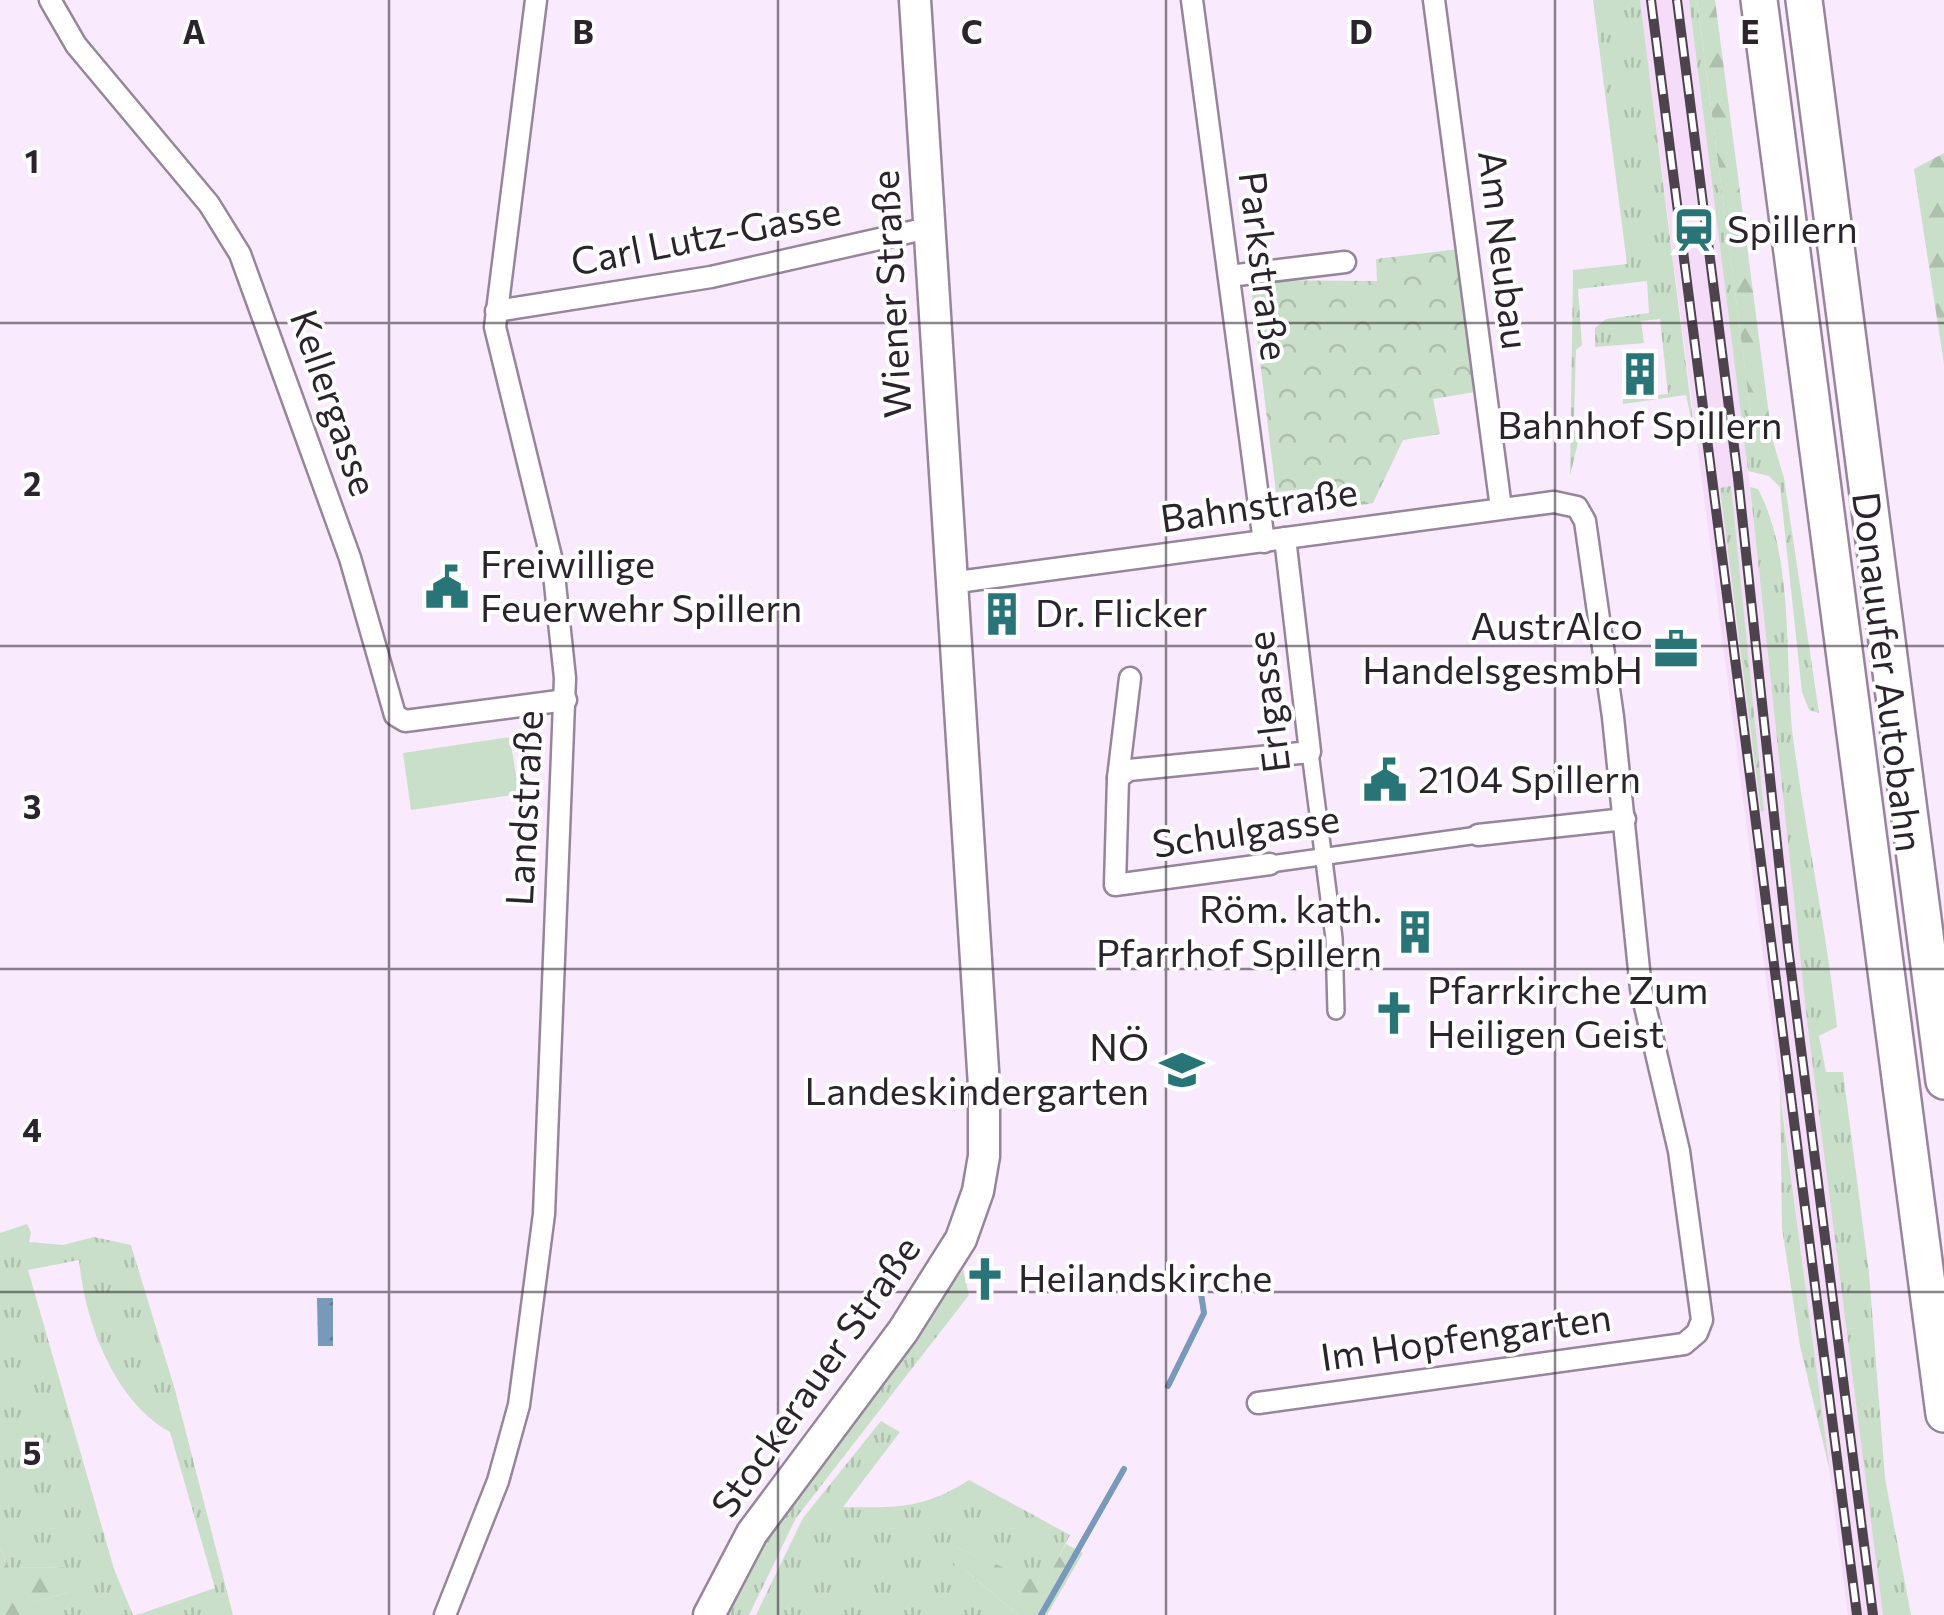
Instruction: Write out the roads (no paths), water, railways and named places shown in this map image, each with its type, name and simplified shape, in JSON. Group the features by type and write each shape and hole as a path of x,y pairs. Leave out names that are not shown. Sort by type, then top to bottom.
{"highway":[{"name":"Donauufer Autobahn","path":"1758,0 1858,786 1944,1414"},
{"name":"Donauufer Autobahn","path":"1804,0 1944,1081"}],"main road":[{"name":"Wiener Straße","path":"915,0 950,583"},
{"name":"Stockerauer Straße","path":"709,1615 752,1533 928,1296 961,1238 978,1190 984,1156 984,1086 950,583"}],"street":[{"name":"Kellergasse","path":"50,0 76,45 198,189 240,254 350,558 395,716 406,720 566,700"},
{"name":"Landstraße","path":"445,1615 506,1455 533,1321 545,1197 546,1077 566,700 553,566 501,366 496,312 536,0"},
{"name":"Parkstraße","path":"1192,0 1229,276 1274,540"},
{"name":"Am Neubau","path":"1434,0 1501,508"},
{"name":"Carl Lutz-Gasse","path":"496,312 711,277 928,228"},
{"path":"1229,276 1345,262"},
{"name":"Bahnstraße","path":"950,583 1564,502 1577,507 1587,530 1625,820"},
{"name":"Erlgasse","path":"1274,540 1324,857 1336,1011"},
{"path":"1118,778 1130,678"},
{"path":"1118,778 1142,766 1310,752"},
{"name":"Schulgasse","path":"1118,778 1114,885 1478,835 1625,820"},
{"name":"Im Hopfengarten","path":"1258,1403 1684,1344 1697,1333 1703,1306 1679,1151 1642,990 1625,820"}],"water":[{"path":"317,1298 333,1298 333,1346 318,1346"}],"waterway":[{"path":"1168,1386 1204,1313 1199,1281"},
{"path":"1041,1615 1124,1469"}],"railway":[{"path":"1651,0 1857,1615"},
{"path":"1677,0 1738,478 1788,947 1873,1615"}],"place":[{"name":"Spillern","path":"1694,230"},
{"name":"Bahnhof Spillern","path":"1640,374"},
{"name":"Freiwillige Feuerwehr Spillern","path":"447,587"},
{"name":"Dr. Flicker","path":"1002,614"},
{"name":"AustrAlco HandelsgesmbH","path":"1676,649"},
{"name":"2104 Spillern","path":"1385,780"},
{"name":"Röm. kath. Pfarrhof Spillern","path":"1415,932"},
{"name":"Pfarrkirche Zum Heiligen Geist","path":"1394,1013"},
{"name":"NÖ Landeskindergarten","path":"1182,1070"},
{"name":"Heilandskirche","path":"985,1279"}]}
